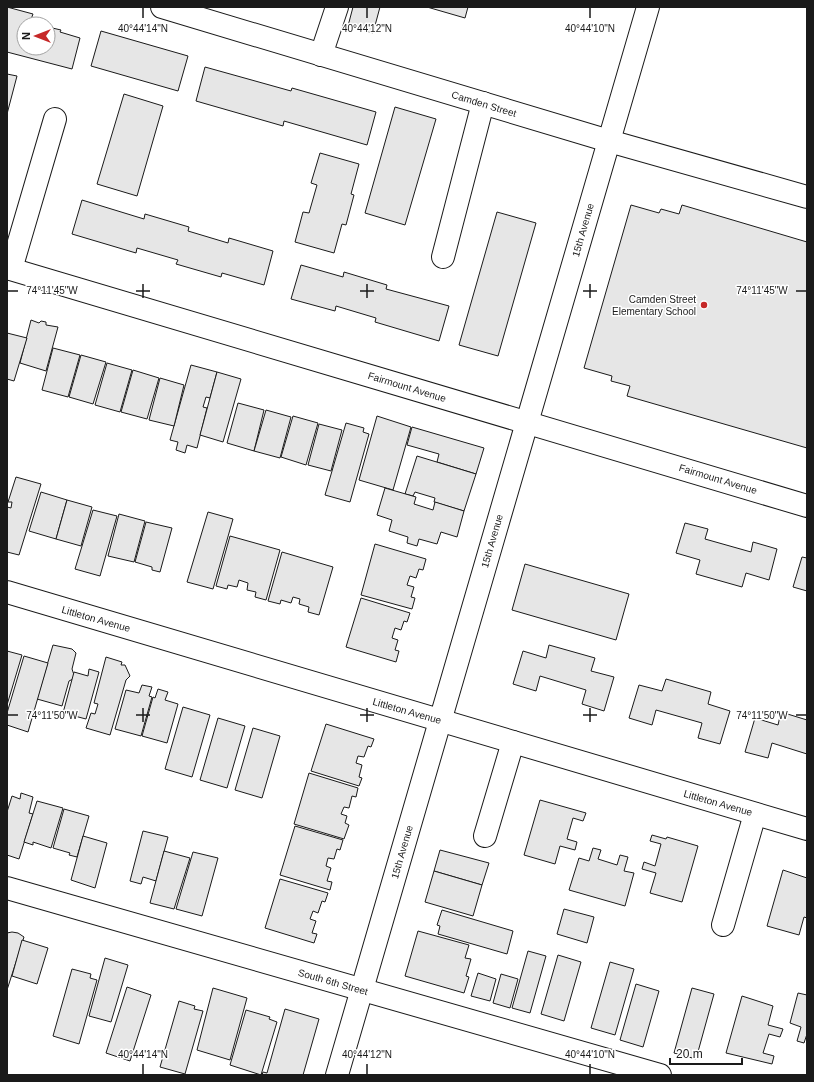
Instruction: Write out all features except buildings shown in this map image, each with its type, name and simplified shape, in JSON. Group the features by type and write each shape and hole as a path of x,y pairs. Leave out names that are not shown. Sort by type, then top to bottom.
{"street":[{"name":"Camden Street","path":"162,7 609,141 807,197"},
{"path":"322,55 337,7"},
{"name":"15th Avenue","path":"337,1075 648,7"},
{"path":"443,257 483,103"},
{"path":"9,269 56,119"},
{"name":"Fairmount Avenue","path":"9,269 807,506"},
{"name":"Littleton Avenue","path":"7,592 807,829"},
{"path":"485,836 513,742"},
{"path":"723,924 755,814"},
{"name":"South 6th Street","path":"7,888 660,1075"}],"place":[{"name":"Camden Street Elementary School","path":"704,305"}]}
